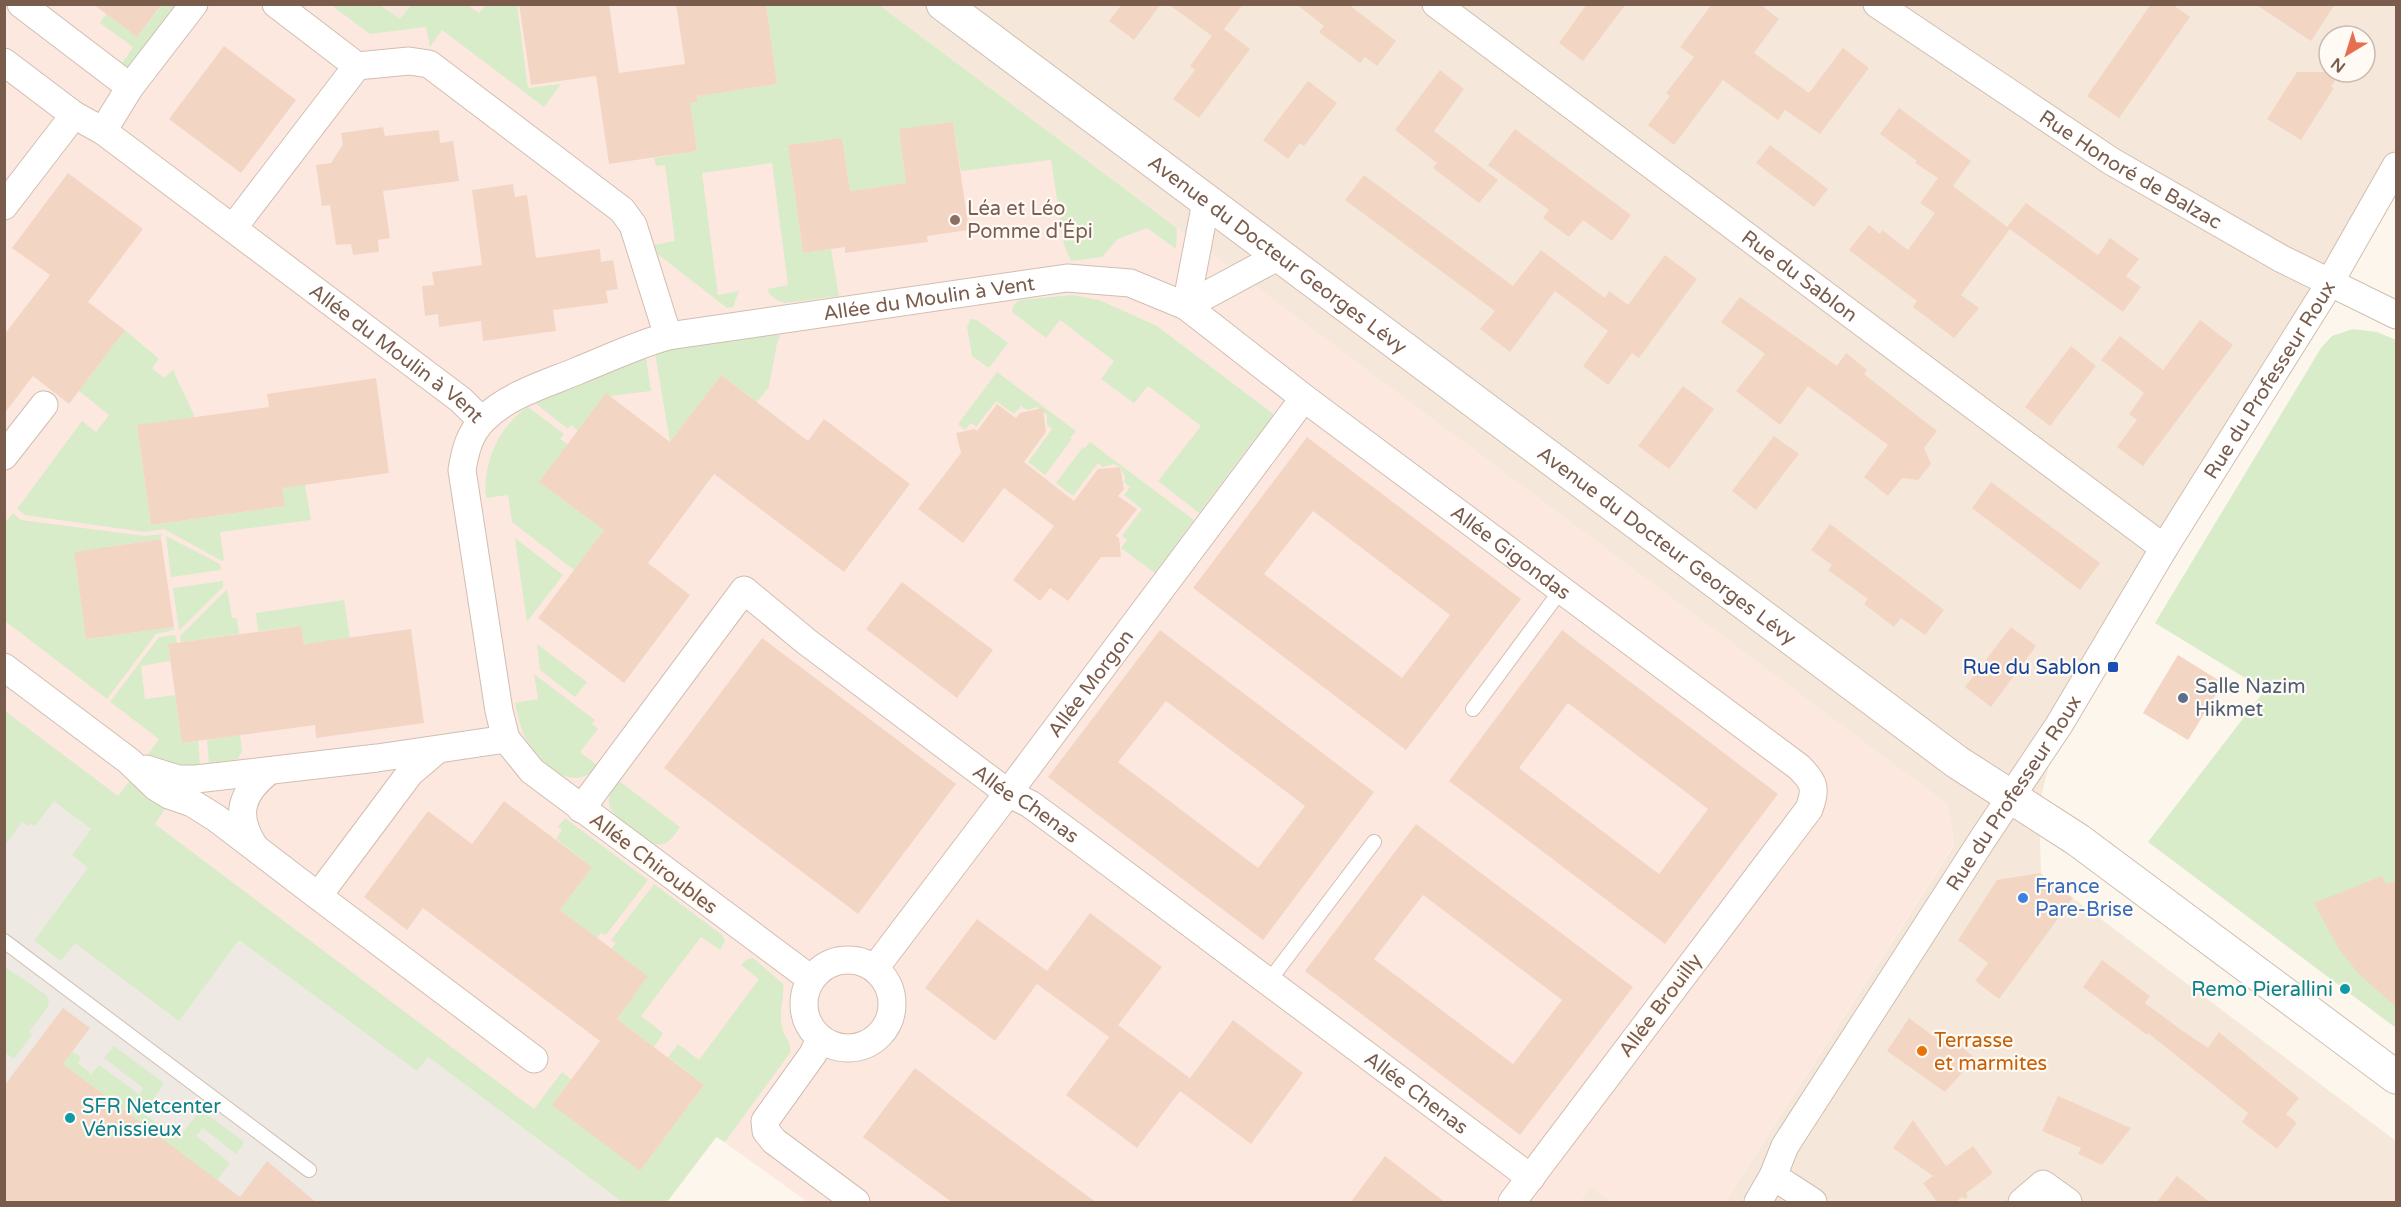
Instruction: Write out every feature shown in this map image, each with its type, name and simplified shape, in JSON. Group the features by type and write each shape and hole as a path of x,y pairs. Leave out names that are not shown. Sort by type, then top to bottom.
{"street":[{"path":"21,4 130,87"},
{"path":"103,131 130,87 194,4"},
{"path":"276,4 357,66 409,61 429,64 622,210 633,225 668,336"},
{"name":"Avenue du Docteur Georges Lévy","path":"943,4 1957,762 2078,840 2397,1077"},
{"name":"Rue du Sablon","path":"1436,4 2164,548"},
{"name":"Rue Honoré de Balzac","path":"1877,4 2111,161 2282,259 2397,315"},
{"name":"Allée du Moulin à Vent","path":"4,62 74,115 103,131 233,228 461,400 482,421 502,404 528,392 668,336 1067,278 1130,283 1186,306"},
{"path":"233,228 357,66"},
{"path":"4,206 74,115"},
{"name":"Rue du Professeur Roux","path":"1758,1203 1773,1176 1785,1146 2059,725 2164,548 2330,282 2397,166"},
{"path":"1186,306 1206,202"},
{"path":"1186,306 1279,256"},
{"name":"Allée Gigondas","path":"1186,306 1304,398 1799,767 1812,780 1814,795 1809,809"},
{"name":"Allée Morgon","path":"874,968 1304,398"},
{"path":"4,456 44,405"},
{"name":"Allée Chiroubles","path":"482,421 467,444 462,470 499,711 506,739 532,771 580,809 811,979"},
{"name":"Allée Chenas","path":"580,809 744,590 807,642 1008,793 1030,804 1531,1178"},
{"path":"4,667 129,761 156,787 169,795 192,803 254,846 534,1059"},
{"path":"129,761 154,774 178,779 196,779 437,750 506,739"},
{"path":"318,896 410,773 437,750"},
{"path":"254,846 244,831 242,815 245,799 252,784 269,771"},
{"name":"Allée Brouilly","path":"1512,1203 1809,809"},
{"path":"847,959 861,961 874,968 885,978 891,991 893,1006 890,1020 881,1034 868,1044 852,1048 835,1047 820,1039 810,1026 804,1011 804,994 811,979 827,965 847,959"},
{"path":"820,1039 813,1054 765,1121 766,1131 774,1141 856,1203"},
{"path":"1773,1176 1813,1203"},
{"path":"2022,1203 2043,1184 2068,1203"}],"lane":[{"path":"1473,709 1561,590"},
{"path":"1269,981 1374,842"},
{"path":"4,942 309,1170"}],"shaded area":[{"path":"380,4 400,19 411,4 879,5 1948,805 1954,844 1725,1202 1613,1202 1591,1186 1579,1202 808,1202 717,1137 667,1202 622,1202 5,739 4,5"},
{"path":"380,5 411,5 400,20"},
{"path":"879,5 2396,5 2396,166 2059,725 2039,805 2041,874 2396,1141 2396,1202 1725,1202 1954,845 1948,805"},
{"path":"4,739 428,1057 622,1202 5,1202"},
{"path":"1591,1186 1613,1202 1579,1202"}],"green space":[{"path":"766,4 879,5 1177,228 1176,249 1147,228 1118,239 1102,257 1071,261 1064,245 1051,160 961,171 953,122 899,130 906,183 850,191 842,138 788,145 803,253 831,249 839,296 785,303 768,292 767,289 788,285 772,163 702,173 718,295 739,291 733,307 727,308 655,252 654,245 675,241 665,165 656,166 654,158 697,151 690,103 698,102 697,96 777,84"},
{"path":"162,5 177,5 127,70 121,65 133,47 100,23 106,14 137,37"},
{"path":"331,5 380,5 400,19 411,5 467,5 479,13 486,5 517,5 528,88 561,84 544,107 442,30 430,47 426,27 370,34"},
{"path":"1073,295 1099,300 1157,326 1276,416 1264,442 1256,437 1199,513 1158,481 1201,426 1148,386 1134,403 1101,379 1114,361 1060,320 1046,338 1012,312 1013,306 1019,300"},
{"path":"971,319 977,320 1008,343 989,368 972,356 967,327"},
{"path":"2353,329 2377,332 2396,340 2396,1028 2148,842 2265,690 2155,623 2321,348 2332,336"},
{"path":"125,330 159,359 152,368 164,378 173,370 195,417 137,426 151,525 284,506 282,488 305,484 311,520 220,532 224,560 222,561 164,529 144,532 25,515 17,509 82,421 96,432 109,415 79,391"},
{"path":"778,334 780,337 769,387 757,402 721,375 670,442 655,353"},
{"path":"646,357 651,391 610,396 578,431 571,425 568,429 535,403"},
{"path":"997,372 1076,431 1045,475 1028,462 1052,429 1047,425 1047,415 1037,407 1027,410 1021,406 1014,414 996,401 976,427 971,423 965,430 958,424"},
{"path":"528,407 564,434 560,439 568,444 540,482 604,530 574,570 512,522 508,495 486,498 487,472 495,446 509,424"},
{"path":"1090,442 1194,520 1155,573 1121,548 1127,540 1122,536 1142,509 1124,495 1130,487 1124,482 1125,477 1120,467 1114,464 1103,467 1098,463 1073,496 1056,483 1083,447 1085,448"},
{"path":"13,513 21,520 145,536 161,534 161,539 74,552 86,639 174,627 174,630 156,634 107,699 5,621 4,524"},
{"path":"166,536 220,564 221,570 171,577"},
{"path":"515,538 563,575 527,622 516,547"},
{"path":"223,581 223,587 179,631 173,588"},
{"path":"227,589 232,618 237,618 239,634 181,642 180,636"},
{"path":"344,600 350,638 304,644 301,626 258,631 256,613"},
{"path":"175,635 177,643 168,644 170,661 141,666 145,699 175,695 182,743 198,741 200,765 177,768 146,757 159,739 110,702 159,637"},
{"path":"537,644 587,682 575,697 540,670"},
{"path":"534,674 595,720 592,724 598,729 580,752 598,766 588,774 578,778 558,773 540,758 526,739 515,703 538,699"},
{"path":"5,711 118,796 131,779 167,806 155,824 534,1109 562,1072 571,1079 552,1105 640,1171 704,1085 668,1057 678,1044 699,1060 759,979 741,965 747,959 753,958 783,984 781,1021 790,1046 790,1053 725,1142 716,1137 667,1202 622,1202 428,1057 417,1071 239,940 179,1021 75,943 61,961 34,941 88,868 72,855 91,829 54,801 35,826 30,823 28,826 22,822 5,845"},
{"path":"240,735 242,751 238,759 209,764 207,740"},
{"path":"618,780 680,827 670,840 660,845 655,844 612,812 610,796"},
{"path":"565,818 648,880 606,935 601,933 597,938 560,910 592,867 556,839 562,830 558,827"},
{"path":"654,884 722,935 725,941 720,950 701,937 641,1016 663,1033 654,1047 617,1019 648,976 611,949 616,943 611,940"},
{"path":"4,966 46,995 49,1001 47,1008 29,1032 32,1035 14,1059 5,1052"},
{"path":"114,1046 164,1083 144,1114 178,1138 201,1110 243,1141 243,1145 236,1154 203,1128 196,1136 230,1163 217,1180 63,1064 72,1051 81,1058 78,1063 91,1074 99,1065 139,1094 143,1088 104,1058"}],"building":[{"path":"93,4 162,4 137,37"},
{"path":"519,4 609,4 619,73 685,64 676,4 766,4 777,84 697,96 698,102 690,103 697,151 609,164 596,76 531,85"},
{"path":"1122,4 1161,4 1134,40 1109,21"},
{"path":"1168,4 1243,4 1224,29 1250,49 1199,118 1173,99 1195,70 1190,66 1212,36"},
{"path":"1296,4 1348,4 1396,41 1377,66 1365,57 1360,63 1319,32 1324,26"},
{"path":"1587,4 1626,4 1583,61 1559,43"},
{"path":"1712,4 1760,4 1779,19 1754,53 1809,93 1843,48 1869,68 1820,134 1785,110 1778,120 1723,80 1674,145 1648,125 1670,96 1666,93 1694,57 1680,47"},
{"path":"2151,4 2172,4 2190,17 2119,118 2087,96"},
{"path":"2255,4 2335,4 2322,24 2317,24 2317,32 2311,41"},
{"path":"224,46 296,100 241,173 169,119"},
{"path":"1440,70 1464,89 1434,131 1498,180 1479,203 1433,168 1437,163 1395,130"},
{"path":"2297,72 2317,72 2317,84 2333,84 2331,87 2334,88 2301,140 2267,119"},
{"path":"1308,81 1337,103 1304,146 1300,143 1288,159 1263,140"},
{"path":"1899,108 1971,161 1953,186 2010,229 1961,295 1979,308 1954,338 1913,307 1917,301 1849,250 1869,225 1880,234 1882,230 1908,250 1935,213 1920,203 1938,178 1915,163 1917,161 1880,134"},
{"path":"953,122 969,230 927,236 928,242 845,253 845,247 803,253 788,145 842,138 850,191 906,183 899,129"},
{"path":"383,127 385,136 439,130 440,143 453,141 459,181 383,191 390,238 378,240 379,252 353,255 351,244 336,245 330,205 322,206 316,165 331,163 343,144 341,133"},
{"path":"1515,129 1631,215 1612,241 1583,220 1569,237 1543,218 1549,210 1488,165"},
{"path":"1770,145 1828,189 1814,207 1756,163"},
{"path":"68,173 143,229 88,302 125,330 69,404 33,376 4,414 4,335 50,275 12,248"},
{"path":"1364,175 1513,286 1541,250 1605,298 1609,291 1628,305 1665,255 1697,279 1639,358 1632,353 1608,385 1583,366 1608,331 1555,291 1510,352 1480,329 1495,311 1345,200"},
{"path":"513,184 515,197 527,195 536,258 600,249 601,262 613,260 618,289 606,291 608,303 553,310 556,331 483,341 481,321 439,327 438,314 425,316 422,286 434,285 432,272 482,265 472,190"},
{"path":"2026,203 2098,255 2110,238 2139,259 2126,276 2141,287 2123,312 2007,227"},
{"path":"1740,297 1837,366 1846,353 1867,370 1864,374 1937,431 1924,448 1931,464 1918,480 1902,478 1888,496 1864,477 1888,445 1808,386 1780,425 1736,391 1765,354 1721,322"},
{"path":"2200,320 2233,345 2143,466 2117,447 2137,420 2129,414 2144,393 2101,360 2120,336 2163,370"},
{"path":"2071,346 2096,366 2050,426 2025,407"},
{"path":"721,375 808,441 824,419 910,484 844,572 714,474 648,563 690,595 624,683 538,618 604,530 539,482 606,393 670,442"},
{"path":"376,378 389,473 282,488 285,506 151,525 137,425 269,407 267,394"},
{"path":"1683,386 1714,409 1669,469 1638,446"},
{"path":"997,404 1016,418 1020,413 1043,408 1046,432 1024,462 1074,501 1098,469 1120,467 1124,489 1118,496 1137,509 1116,536 1119,538 1121,557 1101,557 1068,601 1050,588 1040,601 1013,580 1054,526 1004,488 963,543 918,509 961,453 956,433 974,429 977,431"},
{"path":"1774,436 1799,454 1756,510 1732,491"},
{"path":"1307,437 1521,599 1406,750 1193,588","holes":["1313,511 1450,615 1402,678 1264,574"]},
{"path":"1991,482 2100,563 2080,590 1972,508"},
{"path":"1830,524 1944,610 1925,635 1901,618 1894,627 1864,604 1868,599 1828,570 1832,565 1811,550"},
{"path":"161,539 174,627 86,639 74,552"},
{"path":"902,582 993,650 957,698 866,629"},
{"path":"301,626 304,644 411,629 424,723 316,738 315,725 182,743 168,644"},
{"path":"2011,627 2036,646 1991,707 1965,687"},
{"path":"1160,630 1374,792 1263,940 1048,777","holes":["1166,701 1305,806 1258,868 1118,762"]},
{"path":"1562,630 1778,794 1665,944 1449,781","holes":["1568,703 1708,809 1659,874 1519,768"]},
{"path":"762,638 956,784 858,914 664,768"},
{"name":"Salle Nazim Hikmet","path":"2178,655 2223,683 2188,740 2143,713"},
{"path":"504,801 592,867 560,910 648,976 617,1019 704,1085 640,1171 552,1105 600,1041 423,908 407,930 364,897 428,811 472,844"},
{"path":"1416,824 1633,987 1520,1135 1305,971","holes":["1423,895 1562,1000 1513,1064 1374,959"]},
{"path":"2040,873 2073,898 1999,999 1975,981 1988,963 1958,940 1997,880"},
{"path":"2382,876 2386,884 2397,880 2397,1008 2359,974 2339,949 2314,903"},
{"path":"1090,913 1162,967 1109,1037 1037,984 995,1041 925,988 977,919 1047,971"},
{"path":"2102,960 2150,996 2145,1003 2180,1029 2208,1048 2219,1032 2299,1098 2286,1114 2297,1123 2277,1149 2242,1122 2248,1113 2148,1033 2147,1035 2083,987"},
{"name":"SFR Netcenter Vénissieux","path":"63,1008 90,1028 63,1064 240,1197 267,1161 317,1203 4,1203 4,1086"},
{"path":"1909,1018 1937,1039 1939,1036 1944,1040 1948,1035 1975,1058 1945,1092 1887,1051"},
{"path":"1233,1020 1303,1073 1251,1144 1180,1091 1137,1148 1066,1095 1118,1025 1190,1078"},
{"path":"915,1068 1097,1203 953,1203 863,1137"},
{"path":"2058,1096 2131,1128 2102,1165 2078,1154 2081,1148 2042,1131"},
{"path":"1913,1120 1946,1166 1973,1146 1993,1173 1966,1193 1968,1196 1965,1199 1962,1197 1954,1203 1938,1203 1923,1183 1933,1176 1893,1148"},
{"path":"1385,1156 1446,1203 1350,1203"},
{"path":"2177,1176 2211,1203 2156,1203"}],"place":[{"name":"Léa et Léo Pomme d'Épi","path":"955,220"},
{"name":"Rue du Sablon","path":"2113,667"},
{"name":"Salle Nazim Hikmet","path":"2183,698"},
{"name":"France Pare-Brise","path":"2023,898"},
{"name":"Remo Pierallini","path":"2345,989"},
{"name":"Terrasse et marmites","path":"1922,1051"},
{"name":"SFR Netcenter Vénissieux","path":"70,1118"}]}
